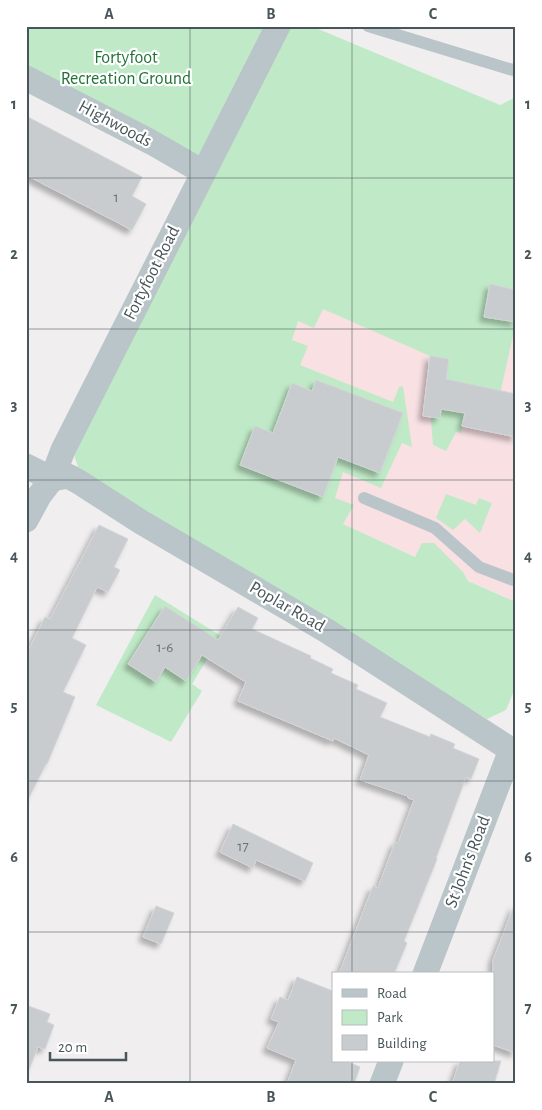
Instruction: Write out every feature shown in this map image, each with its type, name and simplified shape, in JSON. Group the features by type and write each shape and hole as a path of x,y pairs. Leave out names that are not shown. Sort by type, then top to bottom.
{"street":[{"name":"Fortyfoot Road","path":"26,520 39,496 52,479 63,450 278,26"},
{"name":"Highwoods","path":"26,78 151,142 203,172"},
{"path":"26,466 52,479"},
{"name":"Poplar Road","path":"52,479 68,476 79,482 141,522 327,631 514,747"},
{"name":"St John's Road","path":"426,972 514,747"},
{"path":"382,1084 391,1062"}],"lane":[{"path":"368,26 516,71"},
{"path":"364,498 435,528 478,567 516,581"}],"shaded area":[{"path":"516,220 516,602 222,470 266,355 317,291"}],"green space":[{"name":"Fortyfoot Recreation Ground","path":"26,26 311,26 500,105 516,97 516,266 513,289 490,284 484,316 516,322 497,408 486,388 446,379 449,359 430,356 323,309 314,328 298,321 292,340 308,346 300,365 393,402 399,387 403,386 412,447 402,443 381,488 343,472 335,498 354,505 343,524 415,557 422,543 434,543 463,572 468,581 516,602 516,686 506,710 487,719 79,470 73,452 218,169 135,122 26,65"},
{"path":"430,407 465,413 461,433 456,432 446,451 433,445"},
{"path":"446,494 476,505 479,498 492,503 480,533 465,519 453,530 436,518"},
{"path":"155,595 221,636 192,684 202,691 171,742 96,705"}],"building":[{"path":"26,116 142,177 132,196 146,204 132,230 26,175"},
{"path":"490,284 516,290 516,322 484,317"},
{"path":"430,356 449,359 446,379 516,394 516,437 462,426 465,413 441,409 440,418 423,416"},
{"path":"316,380 403,413 380,473 338,457 323,497 240,465 255,426 273,433 292,383 312,391"},
{"path":"99,525 128,539 114,567 120,570 108,592 97,587 72,638 86,645 63,692 75,697 47,764 26,803 26,655 45,617 50,619"},
{"path":"165,606 218,640 238,607 258,618 252,629 311,656 310,658 333,669 331,673 358,685 356,689 387,703 380,717 430,737 431,734 455,744 453,748 479,759 471,779 466,777 437,859 404,941 407,943 395,972 340,972 373,886 378,888 395,842 398,843 414,800 408,798 408,796 360,780 369,755 334,738 333,741 238,701 246,682 202,655 186,681 165,667 156,682 128,664"},
{"path":"233,824 313,863 305,881 256,860 253,868 220,852"},
{"path":"156,906 174,913 161,944 143,937"},
{"path":"514,906 516,906 516,1053 494,1045 493,960"},
{"path":"297,977 332,991 332,1062 348,1062 360,1067 354,1084 287,1084 296,1060 267,1048 279,1022 271,1019 280,997 288,1000"},
{"path":"26,1005 50,1014 47,1022 54,1025 45,1049 38,1047 28,1072 26,1071"},
{"path":"501,1061 494,1084 452,1084 460,1062"}]}
